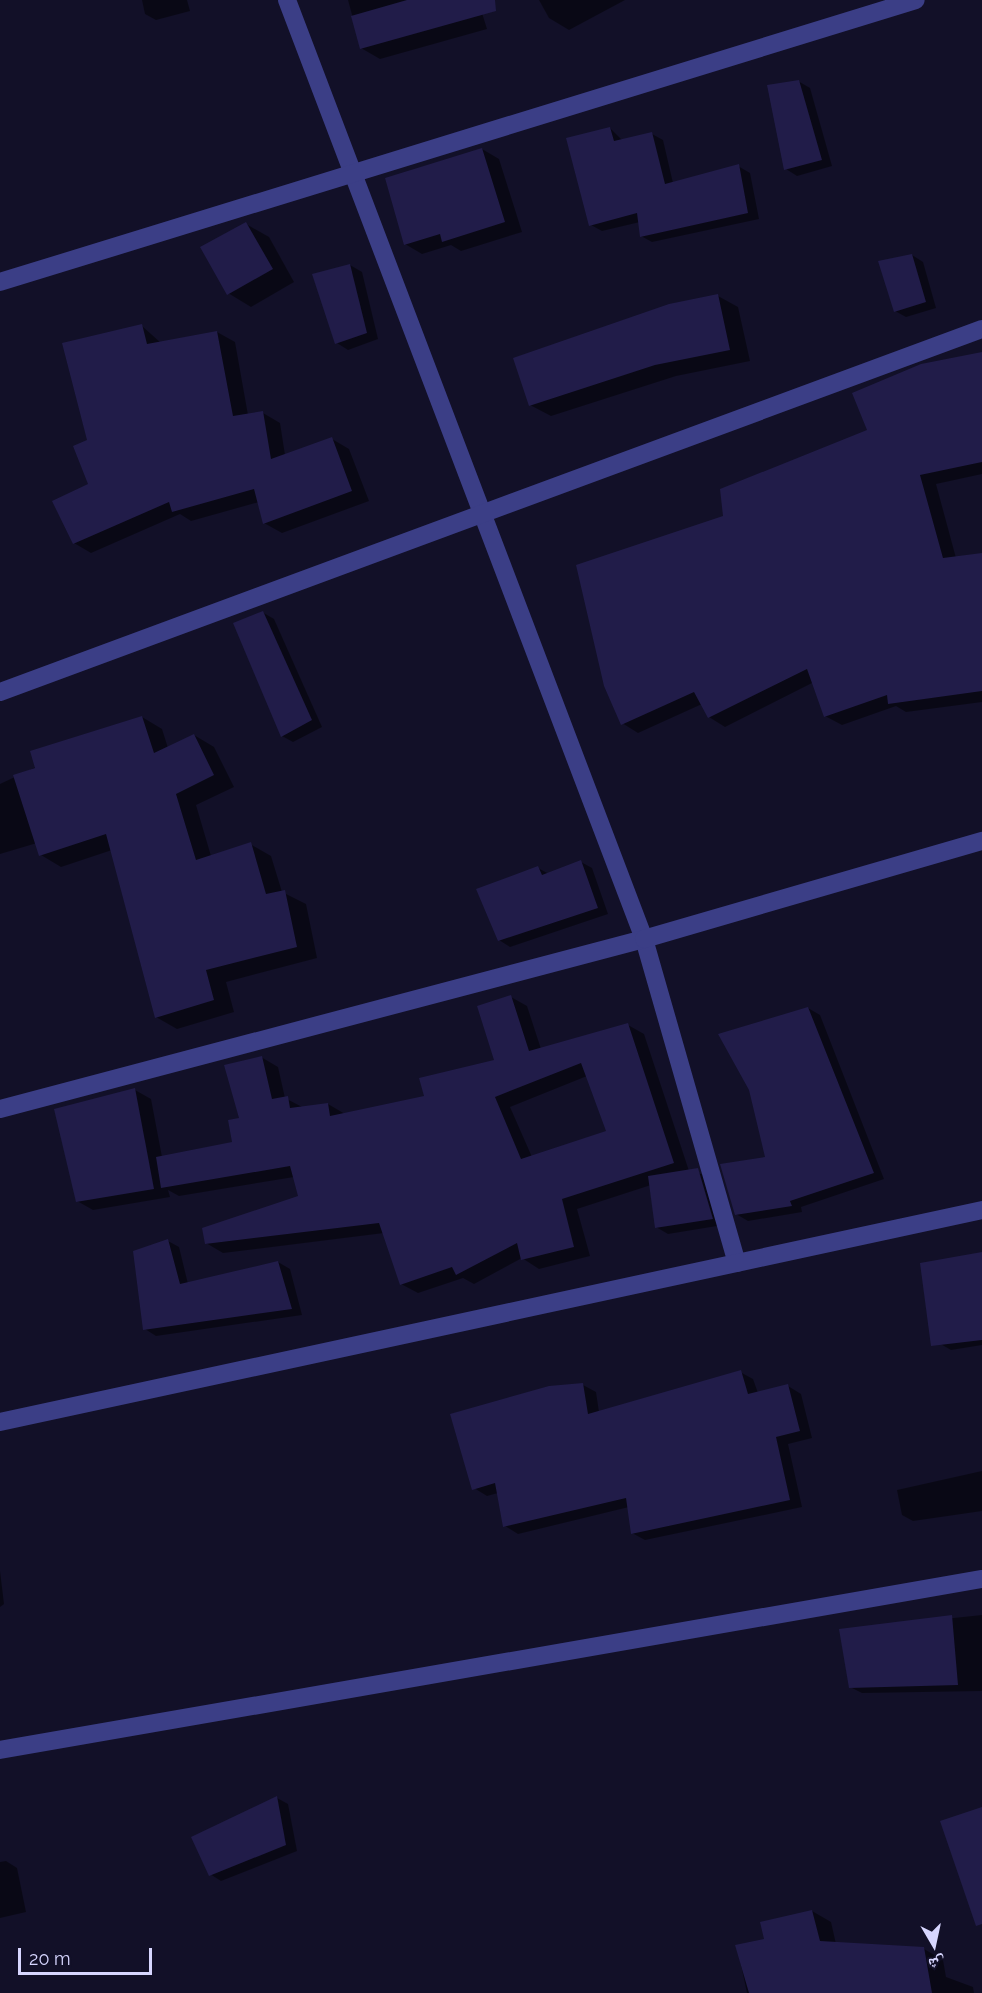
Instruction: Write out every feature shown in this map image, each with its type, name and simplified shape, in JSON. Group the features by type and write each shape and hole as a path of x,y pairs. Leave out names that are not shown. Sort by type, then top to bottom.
{"street":[{"path":"287,0 478,513 644,939 737,1263"},
{"path":"0,282 916,0"},
{"path":"0,692 478,513 982,329"},
{"path":"0,1109 644,939 982,841"},
{"path":"0,1422 982,1210"},
{"path":"0,1750 982,1579"}],"building":[{"path":"407,0 495,0 496,11 360,49 351,16"},
{"path":"799,80 822,160 784,170 767,85"},
{"path":"610,127 614,141 652,132 665,184 739,164 748,213 640,237 637,213 589,226 566,138"},
{"path":"482,148 505,222 442,242 440,234 404,245 385,178"},
{"path":"246,222 273,269 227,295 200,247"},
{"path":"912,254 926,302 894,312 878,261"},
{"path":"350,264 367,333 335,344 312,274"},
{"path":"718,294 730,350 655,365 529,406 513,358 669,304"},
{"path":"142,324 147,344 217,331 233,416 263,411 271,459 332,437 352,491 263,524 254,489 172,512 169,502 73,544 52,501 88,484 73,446 87,440 62,343"},
{"path":"982,352 982,462 920,475 943,558 982,553 982,691 888,704 887,695 824,717 807,669 708,718 694,692 621,725 604,686 576,565 723,516 720,489 867,430 852,393 921,364"},
{"path":"263,611 312,720 281,737 233,623"},
{"path":"142,716 154,753 194,734 214,775 176,794 196,860 251,842 266,894 285,890 297,947 206,970 214,1000 155,1018 106,834 39,856 13,775 35,768 30,751"},
{"path":"581,860 598,908 498,941 476,889 538,866 542,875"},
{"path":"511,995 529,1051 628,1023 674,1163 562,1199 574,1247 521,1260 517,1243 456,1275 452,1267 400,1285 379,1223 205,1244 202,1228 298,1196 290,1166 161,1188 156,1157 232,1142 228,1120 239,1118 224,1065 262,1056 272,1099 288,1096 290,1108 328,1103 330,1116 424,1096 419,1078 494,1060 477,1006","holes":["581,1063 606,1131 521,1159 495,1097"]},
{"path":"808,1007 874,1173 790,1201 792,1206 735,1215 720,1164 765,1157 749,1090 718,1034"},
{"path":"135,1088 154,1189 76,1202 54,1109"},
{"path":"698,1168 713,1219 655,1228 648,1176"},
{"path":"168,1239 180,1284 278,1261 292,1309 143,1330 133,1251"},
{"path":"982,1252 982,1340 931,1346 920,1263"},
{"path":"741,1370 748,1394 788,1384 800,1431 776,1437 790,1500 631,1534 626,1498 503,1527 495,1483 472,1490 450,1414 549,1386 583,1383 588,1414"},
{"path":"952,1615 958,1685 849,1688 839,1629"},
{"path":"277,1796 286,1845 209,1876 191,1837"},
{"path":"982,1807 982,1924 976,1926 940,1821"},
{"path":"812,1910 820,1941 924,1947 932,1993 749,1993 735,1945 764,1939 760,1922"}]}
